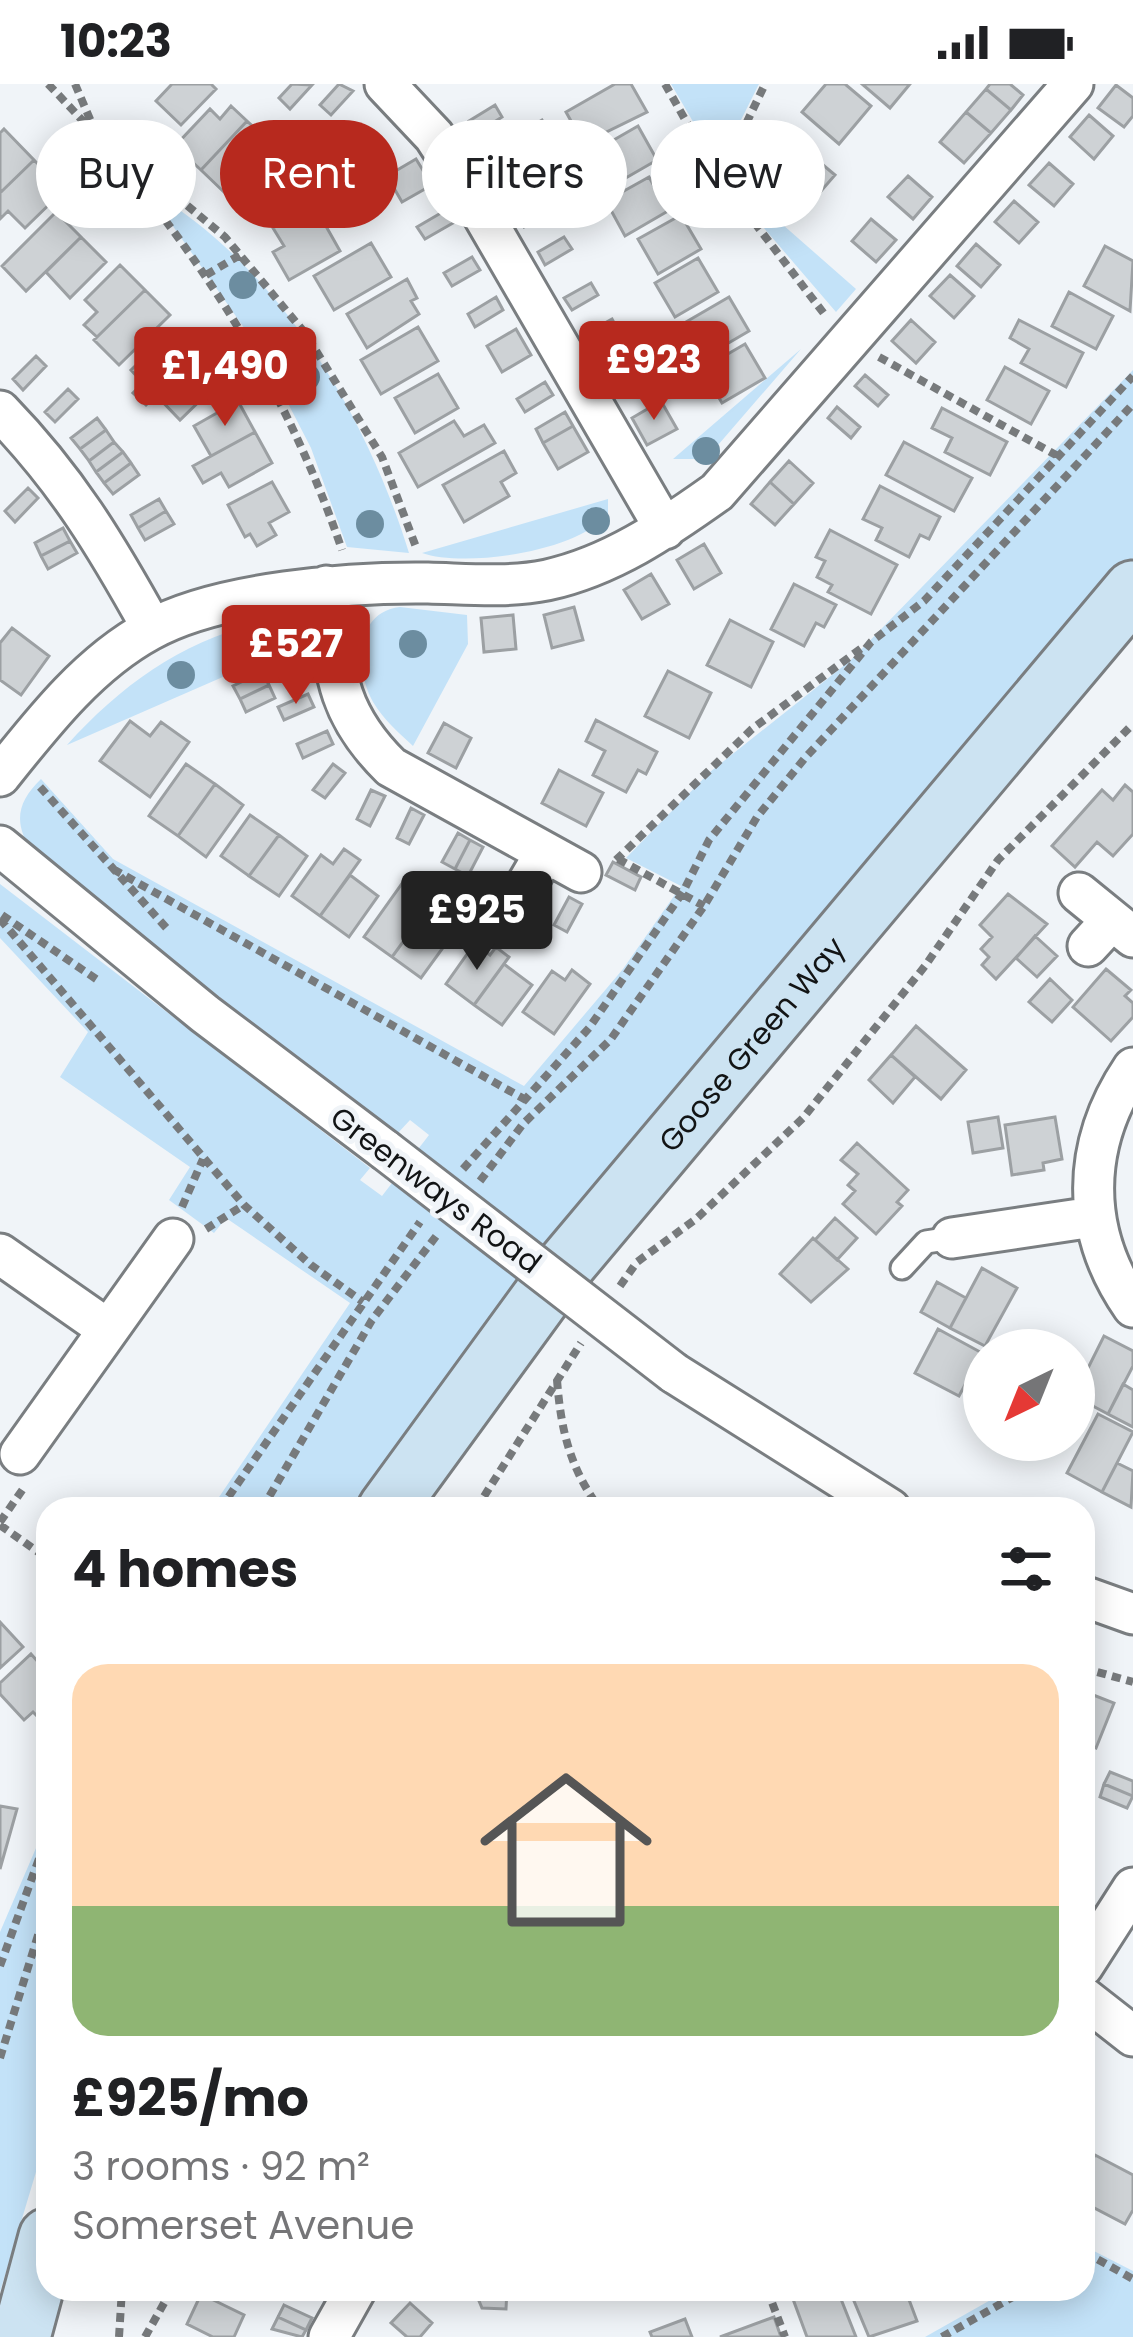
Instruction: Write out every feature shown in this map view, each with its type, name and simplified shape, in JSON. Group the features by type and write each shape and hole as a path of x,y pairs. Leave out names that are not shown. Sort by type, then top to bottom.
{"main road":[{"name":"Goose Green Way","path":"396,1497 559,1273 1133,590"},
{"path":"21,2337 36,2281"}],"street":[{"path":"385,84 434,136 482,175 665,529"},
{"path":"7,767 79,684 152,628 204,610 338,586 495,587 550,579 613,557 665,529 717,492 1073,84"},
{"path":"0,411 52,465 89,515 152,628"},
{"path":"338,586 337,692 365,742 391,766 544,853 599,866"},
{"name":"Greenways Road","path":"0,847 674,1373 871,1497"},
{"path":"524,889 544,853"},
{"path":"1079,892 1111,934"},
{"path":"1133,1068 1112,1104 1097,1147 1093,1217 1112,1277 1133,1307"},
{"path":"952,1238 1093,1217"},
{"path":"20,1454 173,1239"},
{"path":"0,1254 106,1328"},
{"path":"1095,1600 1133,1614"},
{"path":"1095,1947 1133,1888"},
{"path":"1095,2006 1133,2036"},
{"path":"328,2337 349,2301"}],"lane":[{"path":"902,1268 926,1243 952,1238"}],"path":[{"path":"48,84 83,120"},
{"path":"75,84 90,120"},
{"path":"665,84 687,120"},
{"path":"748,120 765,84"},
{"path":"196,214 241,255 305,333 359,415 382,457 427,583"},
{"path":"171,228 260,358 307,451 338,586"},
{"path":"758,228 827,317 853,340 1056,455"},
{"path":"206,275 241,255"},
{"path":"599,866 752,729 924,601 1133,376"},
{"path":"470,1193 523,1124 611,1039 704,906 757,817 805,758 1133,404"},
{"path":"452,1182 630,974 683,892 709,840 871,642"},
{"path":"610,1301 637,1262 696,1219 802,1118 926,966 998,860 1133,724"},
{"path":"7,767 175,937"},
{"path":"599,866 683,892 704,906"},
{"path":"112,869 526,1100"},
{"path":"0,919 244,1205 311,1265 363,1302"},
{"path":"228,1497 426,1213"},
{"path":"269,1497 372,1320 446,1224"},
{"path":"483,1497 583,1340"},
{"path":"556,1378 560,1424 574,1473 591,1497"},
{"path":"0,1525 36,1550"},
{"path":"1095,1671 1133,1682"},
{"path":"0,1966 36,1867"},
{"path":"0,2058 36,1942"},
{"path":"1095,2260 1133,2279"},
{"path":"119,2337 121,2301"},
{"path":"145,2337 165,2301"},
{"path":"772,2301 785,2337"},
{"path":"942,2337 1006,2301"}],"shaded area":[{"path":"671,84 759,84 741,120 692,120"},
{"path":"196,222 276,300 311,347 368,448 409,553 347,547 311,448 263,355 174,228 196,228"},
{"path":"764,228 787,228 856,289 836,312"},
{"path":"801,349 712,452 699,459 673,459"},
{"path":"1133,370 1133,558 372,1497 219,1497 350,1303 226,1218 214,1233 169,1200 190,1167 60,1077 88,1032 0,938 0,884 370,1168 360,1180 382,1196 429,1135 410,1120 397,1134 34,854 20,824 26,797 41,779 113,859 524,1086 623,969 681,886 626,858 710,772 851,660"},
{"path":"608,499 608,513 594,527 548,547 465,559 422,553"},
{"path":"400,607 467,615 468,644 413,746 373,702 363,674 366,631 385,611"},
{"path":"273,620 291,621 305,641 67,745 111,701 160,665 213,638"},
{"path":"36,1848 36,2172 0,2292 0,1932"},
{"path":"1095,2252 1133,2271 1133,2337 925,2337 989,2301 1095,2301"}],"building":[{"path":"172,84 211,84 216,89 186,120 176,120 156,101"},
{"path":"292,84 312,85 290,109 279,98"},
{"path":"339,84 353,91 331,115 320,105"},
{"path":"615,84 631,84 647,112 627,122 570,120 566,112"},
{"path":"826,84 845,84 871,106 839,144 825,132 825,120 811,120 802,112"},
{"path":"862,84 910,84 890,108"},
{"path":"990,84 1010,84 1023,95 1011,110 986,89"},
{"path":"1116,85 1133,98 1133,116 1124,127 1098,108"},
{"path":"986,89 1011,110 991,133 966,112"},
{"path":"495,105 502,117 497,120 471,120"},
{"path":"231,106 246,120 220,120 220,150 201,170 196,165 196,124 210,109 220,119"},
{"path":"966,112 991,133 964,163 940,142"},
{"path":"1089,115 1113,136 1094,159 1070,137"},
{"path":"638,126 651,149 651,163 627,177 627,132"},
{"path":"4,129 34,160 0,193 0,133"},
{"path":"220,150 220,188 201,170"},
{"path":"416,159 422,169 422,191 402,202 398,195 398,170"},
{"path":"36,162 36,217 25,228 8,211 0,219 0,193"},
{"path":"1049,163 1073,184 1054,206 1029,185"},
{"path":"825,167 835,175 825,187"},
{"path":"908,176 932,197 913,219 888,197"},
{"path":"649,177 651,181 651,221 625,236 621,228 627,228 627,189"},
{"path":"1014,201 1038,222 1019,243 995,222"},
{"path":"871,219 896,240 876,262 852,241"},
{"path":"422,224 422,228 444,228 425,239 417,227"},
{"path":"40,228 72,228 81,237 26,291 2,266"},
{"path":"273,228 327,228 340,251 289,280 273,252 284,246"},
{"path":"658,228 689,228 701,249 658,274 638,239"},
{"path":"81,237 106,262 70,298 46,272"},
{"path":"564,237 572,249 545,265 538,252"},
{"path":"371,243 391,277 334,310 314,276"},
{"path":"976,244 1000,265 981,287 957,266"},
{"path":"1105,246 1133,261 1130,311 1084,286"},
{"path":"472,257 480,270 452,286 444,273"},
{"path":"698,258 718,292 675,317 655,283"},
{"path":"120,265 145,290 97,337 84,325 97,312 85,300"},
{"path":"950,275 974,296 954,318 930,296"},
{"path":"407,279 419,314 367,348 347,314"},
{"path":"591,283 598,295 572,310 564,298"},
{"path":"145,290 170,315 119,365 94,340"},
{"path":"1069,292 1113,316 1096,349 1052,326"},
{"path":"496,297 503,310 475,327 468,314"},
{"path":"729,297 749,331 691,365 679,344 694,335 686,322"},
{"path":"612,319 619,332 593,347 585,334"},
{"path":"911,320 935,342 916,363 892,341"},
{"path":"1019,320 1083,353 1066,387 1021,363 1029,349 1010,338"},
{"path":"418,327 438,361 381,394 361,360"},
{"path":"516,329 531,355 502,372 487,346"},
{"path":"167,335 192,360 146,405 133,393 143,383 131,370"},
{"path":"745,344 765,378 722,403 702,369"},
{"path":"631,349 647,377 617,394 601,366"},
{"path":"36,356 46,366 23,390 13,379"},
{"path":"192,360 216,385 180,420 156,395"},
{"path":"1005,367 1049,391 1031,424 987,400"},
{"path":"438,374 458,408 415,433 395,398"},
{"path":"865,375 888,395 878,406 855,386"},
{"path":"545,382 553,395 525,412 517,399"},
{"path":"68,389 78,399 55,422 45,412"},
{"path":"238,401 255,432 211,456 194,426"},
{"path":"661,401 677,429 647,445 632,418"},
{"path":"837,407 860,427 851,438 828,418"},
{"path":"942,408 1007,442 990,475 945,452 952,438 932,428"},
{"path":"565,412 573,426 543,443 536,429"},
{"path":"97,418 106,430 80,449 71,438"},
{"path":"454,421 464,436 484,425 495,443 418,487 399,453"},
{"path":"573,426 588,452 558,469 543,443"},
{"path":"106,430 114,442 89,461 80,449"},
{"path":"255,432 272,463 229,487 221,473 203,483 193,466"},
{"path":"114,442 123,452 96,472 89,461"},
{"path":"904,442 972,478 954,511 886,475"},
{"path":"504,451 516,473 501,482 509,496 464,522 443,485"},
{"path":"123,452 131,463 104,483 96,472"},
{"path":"789,461 813,483 794,504 770,482"},
{"path":"131,463 139,475 113,494 104,483"},
{"path":"272,482 289,512 269,523 276,535 257,546 250,534 245,537 228,505"},
{"path":"770,482 794,504 775,525 751,504"},
{"path":"880,486 940,517 929,539 920,535 909,557 876,540 882,528 863,519"},
{"path":"28,488 38,498 15,522 5,511"},
{"path":"159,499 166,511 138,528 131,515"},
{"path":"166,511 174,524 145,540 138,528"},
{"path":"63,528 70,541 41,556 35,543"},
{"path":"830,530 897,565 871,614 828,592 832,585 817,577 825,561 816,557"},
{"path":"70,541 77,553 48,569 41,556"},
{"path":"704,544 721,573 694,589 677,560"},
{"path":"651,574 669,604 642,619 624,590"},
{"path":"794,584 836,605 824,627 816,623 804,646 771,629"},
{"path":"574,607 583,640 552,648 544,615"},
{"path":"513,615 516,649 484,652 481,618"},
{"path":"730,620 773,642 751,687 707,665"},
{"path":"12,628 49,656 21,695 0,680 0,643"},
{"path":"668,671 711,693 689,738 645,716"},
{"path":"262,672 269,685 240,699 233,686"},
{"path":"269,685 275,698 246,712 240,699"},
{"path":"308,694 314,707 284,720 278,707"},
{"path":"596,720 657,752 646,774 638,770 626,792 593,775 605,751 586,741"},
{"path":"130,721 150,736 161,722 189,742 150,797 100,761"},
{"path":"444,723 471,738 456,768 428,753"},
{"path":"327,731 333,744 303,758 297,744"},
{"path":"186,764 215,784 178,836 149,816"},
{"path":"333,764 345,773 325,798 313,790"},
{"path":"559,770 603,793 586,826 542,803"},
{"path":"215,784 243,805 206,857 178,836"},
{"path":"1125,785 1133,792 1133,834 1113,856 1097,842 1075,867 1052,846 1102,790 1113,800"},
{"path":"371,790 385,796 370,826 357,819"},
{"path":"411,808 424,815 409,844 397,838"},
{"path":"250,815 279,835 249,876 221,856"},
{"path":"458,833 470,840 455,869 442,862"},
{"path":"279,835 307,856 279,896 249,876"},
{"path":"470,840 483,847 468,876 455,869"},
{"path":"344,849 360,860 320,916 292,896 321,855 333,864"},
{"path":"613,862 641,877 635,890 606,875"},
{"path":"350,875 378,896 349,937 320,916"},
{"path":"406,878 434,900 392,957 364,937"},
{"path":"1008,894 1047,924 996,979 982,965 989,957 981,949 992,937 980,925"},
{"path":"569,897 582,904 567,932 554,925"},
{"path":"421,917 450,938 421,978 392,957"},
{"path":"1035,936 1057,956 1037,977 1016,958"},
{"path":"475,943 490,955 496,947 509,957 474,1005 446,984"},
{"path":"504,964 532,985 502,1025 474,1005"},
{"path":"1106,969 1131,990 1125,996 1133,1003 1133,1017 1111,1041 1073,1007"},
{"path":"572,970 590,984 554,1034 523,1012 552,971 565,980"},
{"path":"1050,979 1072,1000 1052,1022 1029,1002"},
{"path":"916,1026 966,1070 941,1099 891,1055"},
{"path":"891,1055 915,1077 893,1103 869,1080"},
{"path":"998,1117 1003,1148 973,1153 968,1122"},
{"path":"1055,1117 1062,1159 1043,1163 1044,1170 1012,1175 1005,1125"},
{"path":"857,1143 908,1190 897,1202 902,1206 876,1234 843,1204 855,1191 848,1185 858,1174 841,1160"},
{"path":"835,1218 857,1238 837,1260 815,1240"},
{"path":"813,1238 848,1269 811,1302 780,1274"},
{"path":"982,1268 1017,1288 994,1329 963,1329 963,1335 950,1328"},
{"path":"937,1282 966,1298 950,1328 921,1312"},
{"path":"938,1329 963,1343 959,1396 915,1373"},
{"path":"1104,1336 1133,1351 1133,1366 1108,1414 1095,1407 1095,1354"},
{"path":"1123,1384 1133,1390 1133,1427 1108,1414"},
{"path":"1098,1414 1133,1432 1102,1492 1067,1473 1073,1461 1095,1461"},
{"path":"1117,1463 1133,1471 1131,1507 1102,1492"},
{"path":"0,1622 23,1647 0,1668"},
{"path":"31,1654 36,1660 36,1715 33,1712 24,1720 0,1694 0,1683"},
{"path":"1095,1696 1114,1703 1095,1748"},
{"path":"1110,1772 1133,1781 1133,1796 1104,1784"},
{"path":"1104,1784 1133,1796 1127,1808 1100,1797"},
{"path":"0,1806 17,1809 0,1869"},
{"path":"1095,2155 1133,2175 1133,2210 1125,2224 1095,2208"},
{"path":"198,2301 215,2301 244,2315 234,2337 213,2337 187,2324"},
{"path":"479,2301 506,2301 506,2309 482,2308"},
{"path":"794,2301 842,2301 856,2337 807,2337"},
{"path":"854,2301 910,2301 917,2321 869,2337"},
{"path":"410,2303 432,2323 420,2337 407,2337 391,2323"},
{"path":"284,2305 312,2318 306,2330 278,2317"},
{"path":"278,2317 306,2330 302,2337 272,2329"},
{"path":"774,2317 781,2337 720,2337"},
{"path":"685,2319 692,2337 652,2337 650,2332"}]}
